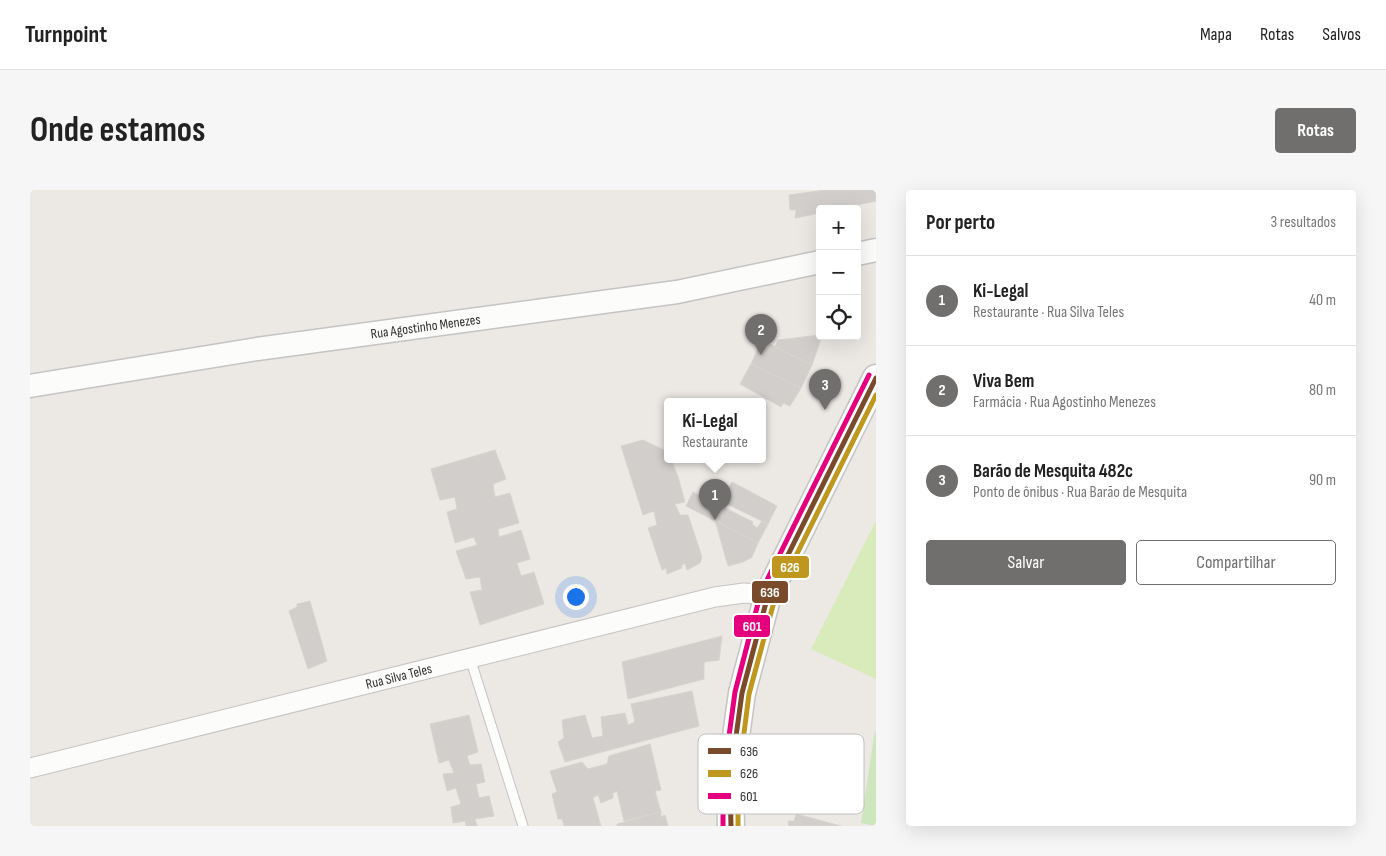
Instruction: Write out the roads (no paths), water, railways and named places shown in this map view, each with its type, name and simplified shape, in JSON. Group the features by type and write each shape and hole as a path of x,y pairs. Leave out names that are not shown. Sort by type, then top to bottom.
{"main road":[{"path":"736,734 742,693 768,595 876,378"}],"street":[{"path":"861,253 876,250"},
{"name":"Rua Agostinho Menezes","path":"30,386 257,349 677,292 816,263"},
{"name":"Rua Silva Teles","path":"30,768 715,597 744,593 768,595"}],"lane":[{"path":"470,658 523,826"}],"place":[{"name":"Viva Bem","path":"761,355"},
{"name":"Barão de Mesquita 482c","path":"825,410"},
{"name":"Ki-Legal","path":"715,520"}]}
